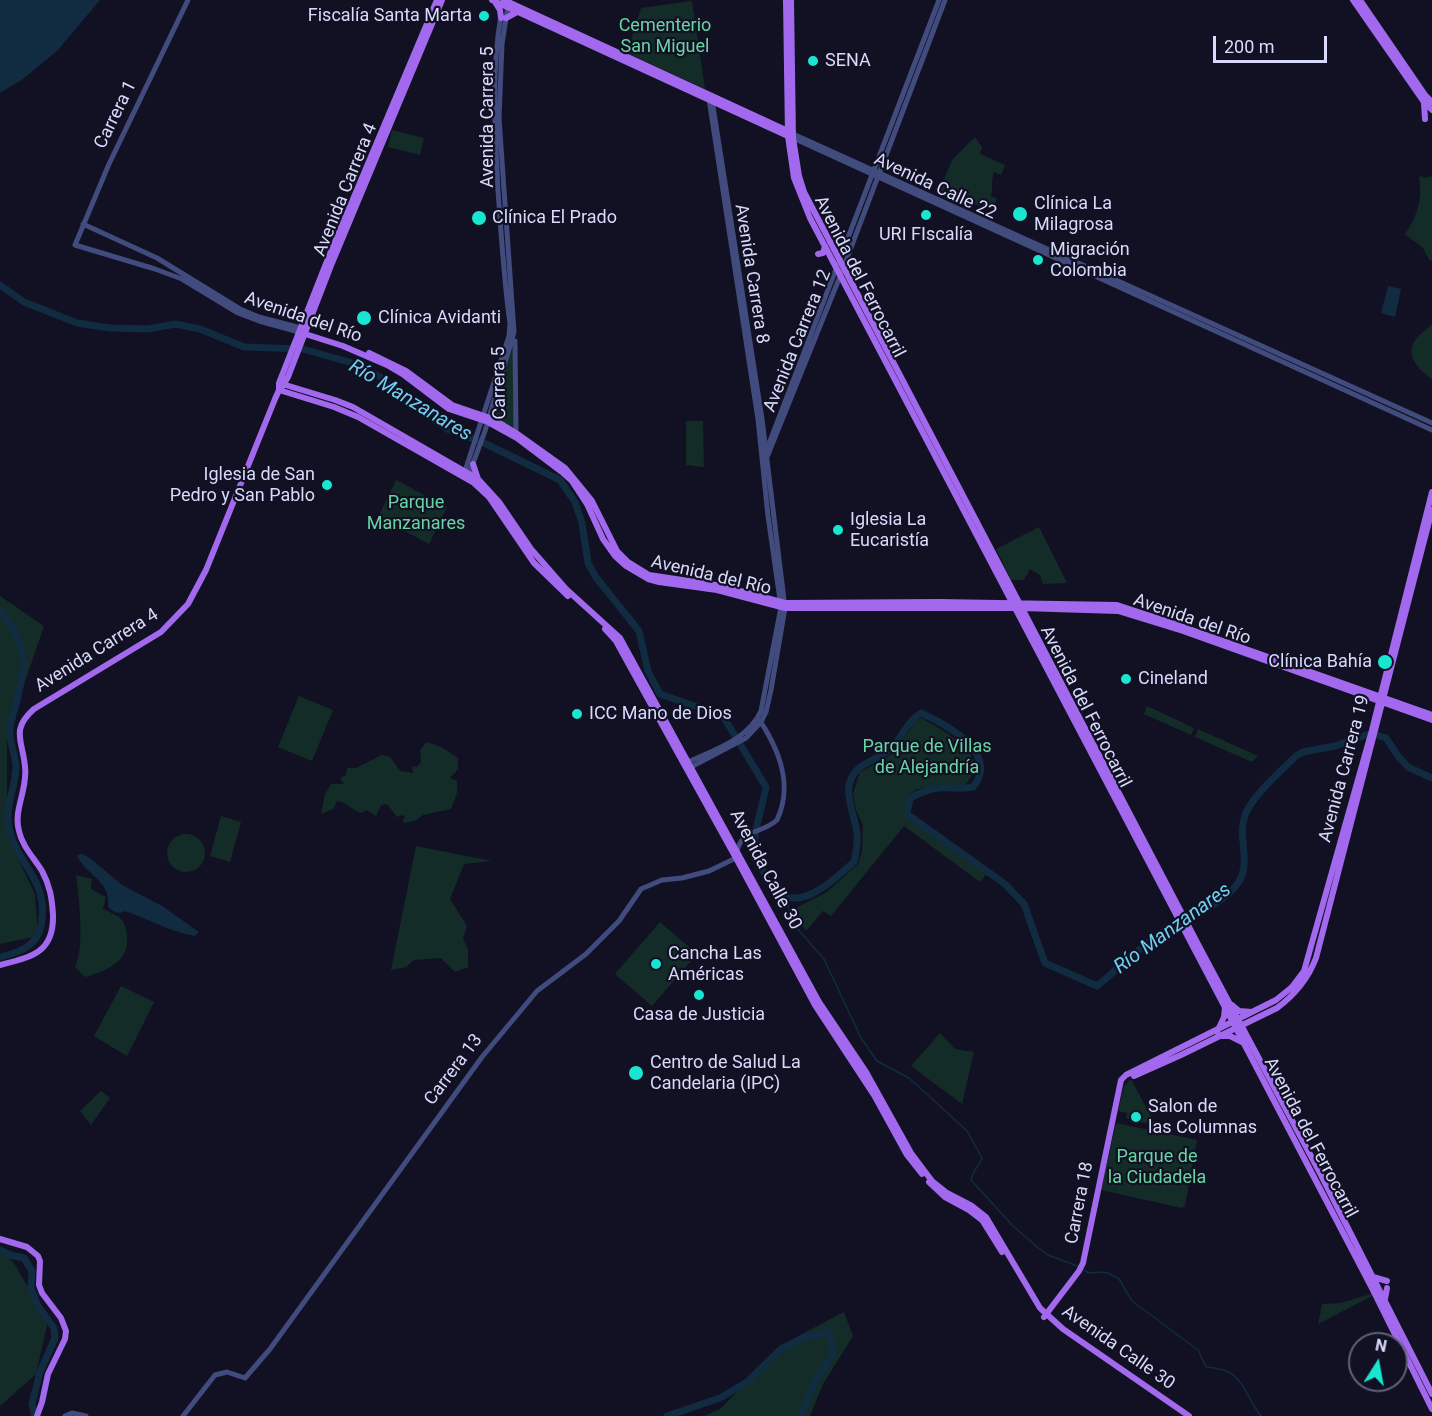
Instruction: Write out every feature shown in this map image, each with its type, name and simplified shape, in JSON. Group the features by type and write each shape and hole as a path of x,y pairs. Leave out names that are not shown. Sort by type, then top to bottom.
{"main road":[{"name":"Avenida Carrera 4","path":"0,965 35,954 47,945 53,931 51,890 23,843 18,826 25,773 19,736 23,720 34,709 161,632 188,604 206,570 437,0"},
{"name":"Avenida Carrera 4","path":"303,331 442,0"},
{"name":"Avenida Calle 22","path":"492,0 507,2 519,10 710,98 778,126 790,135"},
{"path":"492,0 503,18 519,10"},
{"name":"Avenida del Ferrocarril","path":"786,0 788,119 794,178 810,218 825,246 840,264 841,274 1007,590 1018,605"},
{"name":"Avenida del Ferrocarril","path":"790,0 790,135 804,192 1174,904 1373,1277 1432,1394"},
{"path":"1353,0 1424,102 1432,110"},
{"path":"1360,0 1432,102"},
{"name":"Avenida Calle 22","path":"710,98 790,135"},
{"path":"1424,102 1425,118"},
{"path":"778,126 786,123 788,119"},
{"path":"818,254 823,253 825,246"},
{"name":"Avenida del Río","path":"303,331 387,365 449,409 486,418 516,433 576,478 592,501 612,545 627,562 658,578 722,586 783,605 1003,603 1018,605"},
{"name":"Avenida Carrera 4","path":"281,386 288,377 288,368"},
{"path":"288,377 290,384 295,388"},
{"name":"Avenida Calle 30","path":"281,386 335,400 354,408 458,466 489,497 534,563 616,641 737,849 819,1002 866,1072 911,1153 932,1181 986,1217 1044,1316 1189,1416"},
{"name":"Avenida Calle 30","path":"281,386 358,417 478,479 499,502 531,549 566,589 620,638 815,1005 874,1095 907,1155 936,1190 982,1220 1037,1310 1060,1332 1182,1416"},
{"name":"Avenida del Río","path":"486,418 517,438 572,481 587,504 608,547 619,560 638,574 659,582 717,590 783,605 1018,605 1111,610 1136,616 1432,715"},
{"path":"458,466 471,463 478,479"},
{"name":"Avenida Carrera 19","path":"1382,700 1432,492"},
{"name":"Avenida Carrera 19","path":"1121,1083 1126,1075 1257,1013 1277,1008 1304,983 1311,971 1317,958 1432,510"},
{"path":"1003,603 1007,590"},
{"name":"Avenida del Río","path":"1382,700 1432,720"},
{"path":"1228,1005 1245,1013 1257,1013 1247,1042 1216,1034 1228,1005"},
{"name":"Avenida del Ferrocarril","path":"1247,1042 1432,1409"},
{"name":"Carrera 18","path":"1044,1316 1083,1263 1121,1083"},
{"path":"0,1239 27,1247 38,1256 40,1261 39,1285 42,1293 61,1318 66,1331 65,1339 48,1374 37,1416"},
{"path":"1373,1277 1387,1284 1385,1300"}],"street":[{"name":"Carrera 1","path":"75,245 133,112 188,0"},
{"name":"Avenida Carrera 12","path":"876,174 939,0"},
{"name":"Avenida Carrera 12","path":"765,457 945,0"},
{"name":"Avenida Carrera 5","path":"467,475 483,430 509,336 510,324 494,117 494,66 507,2"},
{"name":"Avenida Carrera 5","path":"486,418 514,332 500,118 503,18"},
{"name":"Avenida Carrera 8","path":"710,98 716,115 765,457"},
{"name":"Avenida Carrera 8","path":"710,98 765,457"},
{"path":"716,115 717,109 724,106"},
{"name":"Avenida Calle 22","path":"790,135 1432,423"},
{"name":"Avenida Calle 22","path":"876,174 1432,430"},
{"name":"Avenida del Río","path":"83,224 157,258 240,309 303,331"},
{"name":"Avenida del Río","path":"75,245 164,272 189,283 238,313 259,321 303,331"},
{"name":"Avenida Carrera 12","path":"765,457 841,274"},
{"name":"Carrera 5","path":"514,332 516,433"},
{"path":"688,765 744,736 759,720 783,605 765,457"},
{"path":"736,858 740,841 749,833 765,828 777,820 782,801 783,768 778,752 759,720"},
{"name":"Carrera 13","path":"183,1416 215,1375 227,1372 245,1378 252,1371 320,1278 342,1252 420,1140 482,1057 537,991 586,954 619,921 641,889 662,880 709,871 736,858"},
{"path":"64,1416 72,1413 86,1416"}],"green space":[{"name":"Cementerio San Miguel","path":"692,1 705,89 627,53 641,8"},
{"path":"392,130 424,138 420,155 388,147"},
{"path":"975,137 982,147 980,154 1005,165 1001,175 994,172 991,196 997,199 993,209 968,201 965,207 938,194 952,160"},
{"path":"1432,176 1432,260 1430,261 1423,248 1405,234 1418,207 1419,177 1424,178"},
{"path":"1432,324 1432,379 1419,368 1411,353 1416,339"},
{"path":"512,347 514,349 515,429 491,415"},
{"path":"686,421 703,421 704,467 686,465"},
{"name":"Parque Manzanares","path":"396,480 447,507 429,544 378,517"},
{"path":"1039,527 1067,583 1043,584 1040,575 1030,569 1024,580 1011,580 996,549"},
{"path":"0,596 44,626 7,734 7,835 35,894 38,936 0,944"},
{"path":"299,696 333,710 312,761 278,747"},
{"path":"1147,706 1194,728 1191,735 1144,714"},
{"name":"Parque de Villas de Alejandría","path":"922,718 964,746 974,764 972,775 964,786 926,787 913,792 908,798 905,814 987,873 980,882 904,826 831,916 823,911 806,931 799,922 794,909 827,892 858,864 862,851 863,825 856,810 853,794 860,772 892,754 917,720"},
{"path":"1198,729 1258,756 1252,762 1195,737"},
{"path":"427,742 443,748 458,758 458,769 450,778 457,781 457,793 451,809 423,815 406,823 402,821 405,817 403,815 397,817 387,804 381,805 376,816 366,810 362,813 358,812 337,801 333,809 321,814 325,794 331,784 344,784 340,778 346,775 347,768 356,768 382,755 390,757 400,771 413,773 412,766 417,767 421,762 420,750"},
{"path":"221,816 241,822 230,862 210,856"},
{"path":"186,834 199,840 205,853 199,866 186,872 173,866 167,853 173,840"},
{"path":"416,846 492,861 464,864 450,899 467,926 463,939 468,949 468,967 455,972 441,958 414,960 406,967 391,970"},
{"path":"76,875 92,879 91,889 106,897 103,909 122,920 127,935 125,952 115,964 85,977 75,967 81,935"},
{"name":"Cancha Las Américas","path":"660,922 697,954 652,1006 615,974"},
{"path":"121,986 154,1002 127,1056 94,1036"},
{"path":"940,1033 955,1049 974,1052 962,1104 911,1066"},
{"path":"1131,1079 1156,1126 1126,1118 1127,1113 1118,1111 1124,1086"},
{"path":"101,1091 110,1098 91,1125 80,1111"},
{"name":"Parque de la Ciudadela","path":"1116,1123 1197,1140 1185,1206 1182,1208 1101,1190"},
{"path":"0,1247 15,1265 48,1321 36,1374 0,1406"},
{"path":"1371,1294 1372,1296 1318,1324 1322,1304 1341,1303"},
{"path":"844,1312 853,1336 823,1384 810,1416 704,1416 720,1409 766,1363 800,1335"}],"water":[{"path":"0,0 100,0 58,50 23,79 0,93"},
{"path":"1388,286 1401,289 1395,317 1381,313"},
{"path":"82,854 122,885 162,906 199,932 195,936 186,934 125,911 118,913 112,910 108,907 108,898 103,886 78,858 77,855"}],"waterway":[{"name":"Río Manzanares","path":"0,285 24,302 77,323 110,328 148,329 175,324 200,329 244,347 303,349 359,365 380,377 396,392 412,400 423,412 447,429 484,443 560,480 575,502 582,523 588,563 595,576 639,631 648,671 660,694 723,716 766,787 756,831 755,847 766,877 775,890 786,897 797,898 821,889 854,862 857,834 849,800 853,775 863,765 891,748 912,720 921,713 944,725 967,742 980,763 980,775 973,787 935,789 910,798 907,814 1005,884 1024,904 1045,963 1097,986 1159,934 1232,891 1244,867 1242,832 1245,815 1260,792 1296,756 1303,752 1335,746 1373,734 1386,738 1408,767 1432,778"},
{"path":"0,611 16,634 23,655 22,677 10,728 16,767 8,810 10,832 15,846 35,881 40,893 42,908 39,933 31,944 19,951 0,957"},
{"path":"785,898 795,926 824,959 861,1038 877,1061 909,1078 967,1131 982,1158 971,1180 1012,1225 1037,1247 1048,1255 1080,1267"},
{"path":"0,1250 24,1258 32,1271 31,1289 38,1306 54,1328 55,1338 40,1372 32,1404 35,1416"},
{"path":"1084,1270 1089,1273 1108,1273 1119,1279 1132,1301 1198,1350 1206,1367 1229,1372 1241,1382 1261,1416"},
{"path":"667,1416 720,1398 747,1382 781,1349 803,1338 829,1332 833,1353 815,1382 801,1416"}],"place":[{"name":"Fiscalía Santa Marta","path":"484,16"},
{"name":"SENA","path":"813,61"},
{"name":"Clínica La Milagrosa","path":"1020,214"},
{"name":"URI FIscalía","path":"926,215"},
{"name":"Clínica El Prado","path":"479,218"},
{"name":"Migración Colombia","path":"1038,260"},
{"name":"Clínica Avidanti","path":"364,318"},
{"name":"Iglesia de San Pedro y San Pablo","path":"327,485"},
{"name":"Iglesia La Eucaristía","path":"838,530"},
{"name":"Clínica Bahía","path":"1385,662"},
{"name":"Cineland","path":"1126,679"},
{"name":"ICC Mano de Dios","path":"577,714"},
{"name":"Cancha Las Américas","path":"656,964"},
{"name":"Casa de Justicia","path":"699,995"},
{"name":"Centro de Salud La Candelaria (IPC)","path":"636,1073"},
{"name":"Salon de las Columnas","path":"1136,1117"}]}
